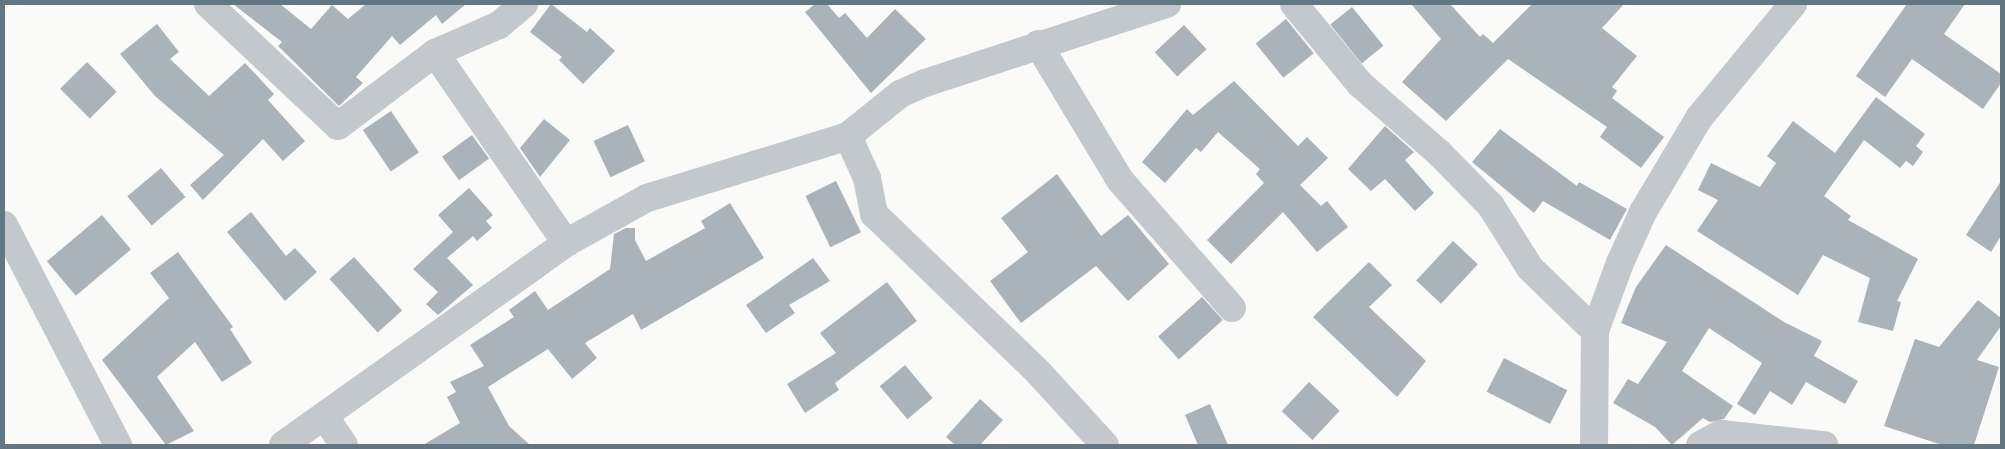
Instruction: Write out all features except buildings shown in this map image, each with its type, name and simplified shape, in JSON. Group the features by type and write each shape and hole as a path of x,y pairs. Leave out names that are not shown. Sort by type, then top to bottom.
{"street":[{"path":"208,4 338,126 435,54 499,25 524,4"},
{"path":"283,445 325,418 566,243 647,198 848,136 900,94 1038,44 1167,4"},
{"path":"1294,4 1360,84 1440,153 1491,206 1530,268 1595,331"},
{"path":"1617,445 1595,436 1595,331 1642,212 1723,83 1793,4"},
{"path":"1038,44 1120,180 1232,308"},
{"path":"435,54 566,243"},
{"path":"848,136 867,178 874,214 1038,372 1105,445"},
{"path":"4,225 118,445"},
{"path":"325,418 344,445"},
{"path":"1700,445 1721,434 1824,445"}]}
